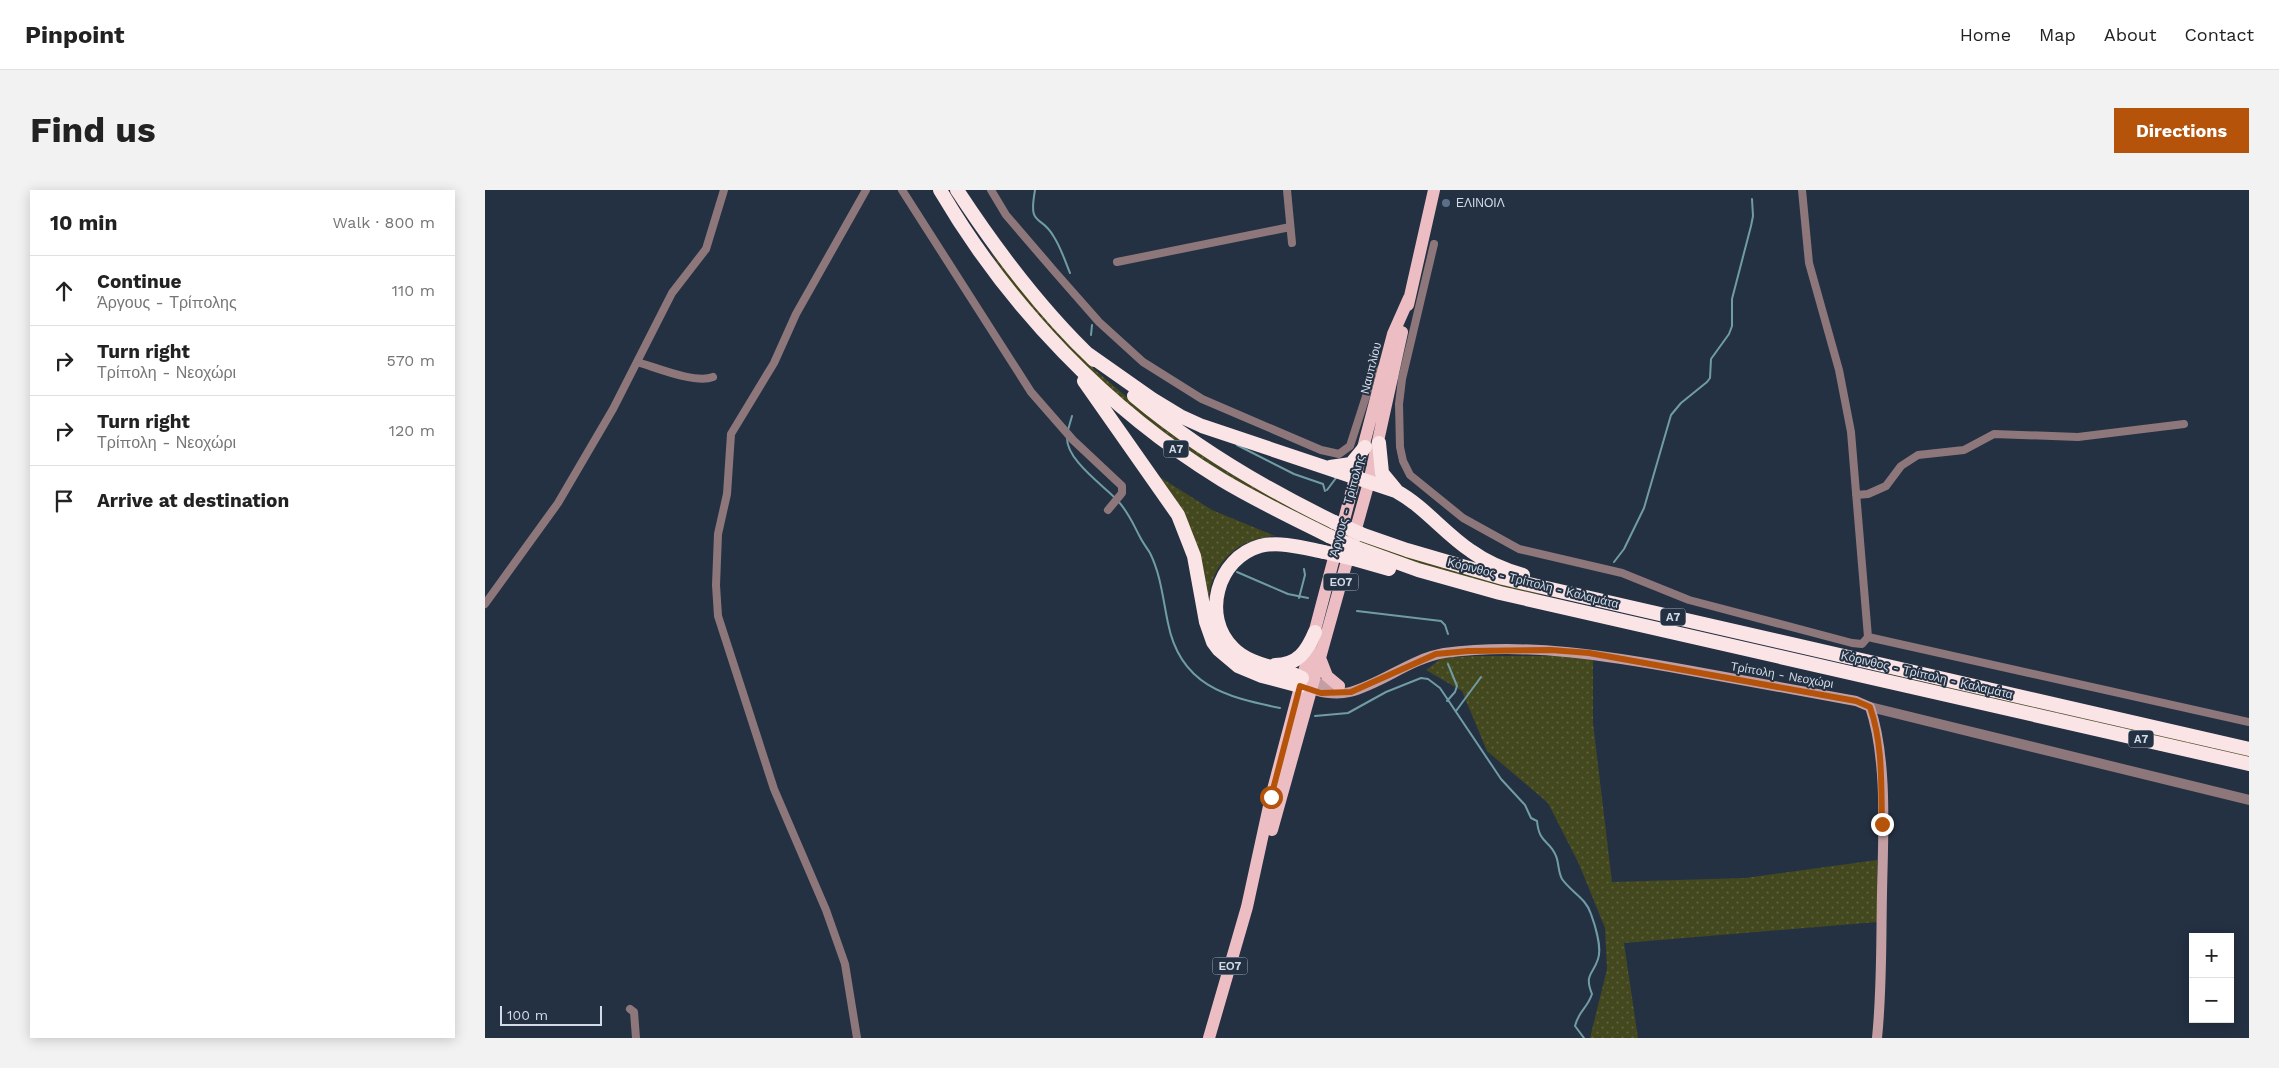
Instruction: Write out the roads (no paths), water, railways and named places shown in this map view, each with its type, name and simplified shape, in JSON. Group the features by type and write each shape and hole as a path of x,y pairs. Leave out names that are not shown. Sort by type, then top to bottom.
{"highway":[{"name":"Κόρινθος - Τρίπολη - Καλαμάτα","path":"940,190 979,249 1045,332 1100,386 1176,449 1248,495 1329,536 1355,554 1500,593 2249,764"},
{"name":"Κόρινθος - Τρίπολη - Καλαμάτα","path":"957,190 995,246 1037,299 1088,354 1156,414 1197,445 1255,482 1361,534 1451,564 1578,595 2249,749"},
{"path":"1045,332 1117,425 1178,515 1194,556 1207,627 1219,650 1237,666 1262,676 1307,684"},
{"path":"1088,354 1180,416 1202,426 1396,491 1413,500 1483,559 1578,595"},
{"path":"1379,443 1382,473 1396,491"},
{"path":"1327,467 1351,464 1365,447"},
{"path":"1307,684 1270,666 1243,657 1231,647 1222,634 1216,608 1222,578 1227,569 1240,556 1262,546 1281,545 1324,552 1355,554"},
{"path":"1270,666 1289,664 1300,658 1315,632"}],"main road":[{"name":"Ναυπλίου","path":"1379,443 1434,190"},
{"name":"Ναυπλίου","path":"1365,447 1396,326 1409,298"},
{"name":"Άργους - Τρίπολης","path":"1307,684 1315,632 1363,480 1379,443"},
{"name":"Άργους - Τρίπολης","path":"1209,1038 1250,894 1271,797 1307,684 1319,658 1363,480 1365,447"},
{"name":"Τρίπολη - Νεοχώρι","path":"1307,684 1321,693 1343,693 1364,686 1436,654 1468,651 1551,650 1641,662 1856,701 1870,707"},
{"path":"1319,658 1327,676 1339,686"},
{"name":"Τρίπολη - Νεοχώρι","path":"1307,684 1364,686"},
{"path":"1870,707 1876,724 1878,740 1882,815 1881,963 1877,1038"}],"street":[{"path":"485,604 558,503 613,409 672,293 706,249 724,190"},
{"path":"857,1038 845,964 826,910 774,789 718,616 716,585 717,534 727,494 731,434 774,364 796,314 865,190"},
{"path":"903,190 1031,392 1073,440 1122,486 1122,493 1108,510"},
{"path":"991,190 1005,215 1099,322 1143,362 1202,399 1321,450 1339,454 1350,446 1369,387 1387,362"},
{"path":"1287,190 1292,243"},
{"path":"1434,244 1402,378 1399,404 1400,447 1403,461 1410,475 1463,518 1519,549 1622,573 1689,600 1729,612 1862,644 1867,637 1857,495 1845,398 1809,262 1802,190"},
{"path":"1117,262 1291,227"},
{"path":"637,362 685,376 706,379 713,377"},
{"path":"1857,495 1868,494 1886,486 1905,462 1918,454 1963,450 1995,434 2079,437 2184,424"},
{"path":"1867,637 2249,722"},
{"path":"1870,707 2249,800"},
{"path":"630,1009 634,1012 636,1038"}],"waterway":[{"path":"1035,190 1033,202 1035,216 1054,237 1070,273"},
{"path":"1614,562 1624,549 1644,508 1671,415 1681,403 1710,378 1711,359 1729,334 1732,326 1732,299 1753,216 1752,199"},
{"path":"1091,335 1092,325"},
{"path":"1068,430 1072,416"},
{"path":"1067,437 1068,445 1078,462 1115,498"},
{"path":"1237,445 1294,474 1323,484 1325,491"},
{"path":"1327,490 1336,478"},
{"path":"1118,501 1128,514 1154,561 1174,644 1183,661 1194,674 1208,685 1224,693 1280,708"},
{"path":"1299,598 1305,575 1304,569"},
{"path":"1237,572 1288,594 1308,598"},
{"path":"1357,611 1441,621 1445,625 1448,634"},
{"path":"1447,701 1455,692 1457,686 1448,664"},
{"path":"1456,711 1481,677"},
{"path":"1315,716 1348,713 1386,692 1421,678 1428,679 1440,688 1501,779 1525,805 1531,818 1537,821 1542,838 1554,851 1562,879 1589,908 1597,936 1599,954 1589,978 1592,994 1575,1026 1584,1038"}],"place":[{"name":"ΕΛΙΝΟΙΛ","path":"1446,203"}]}
